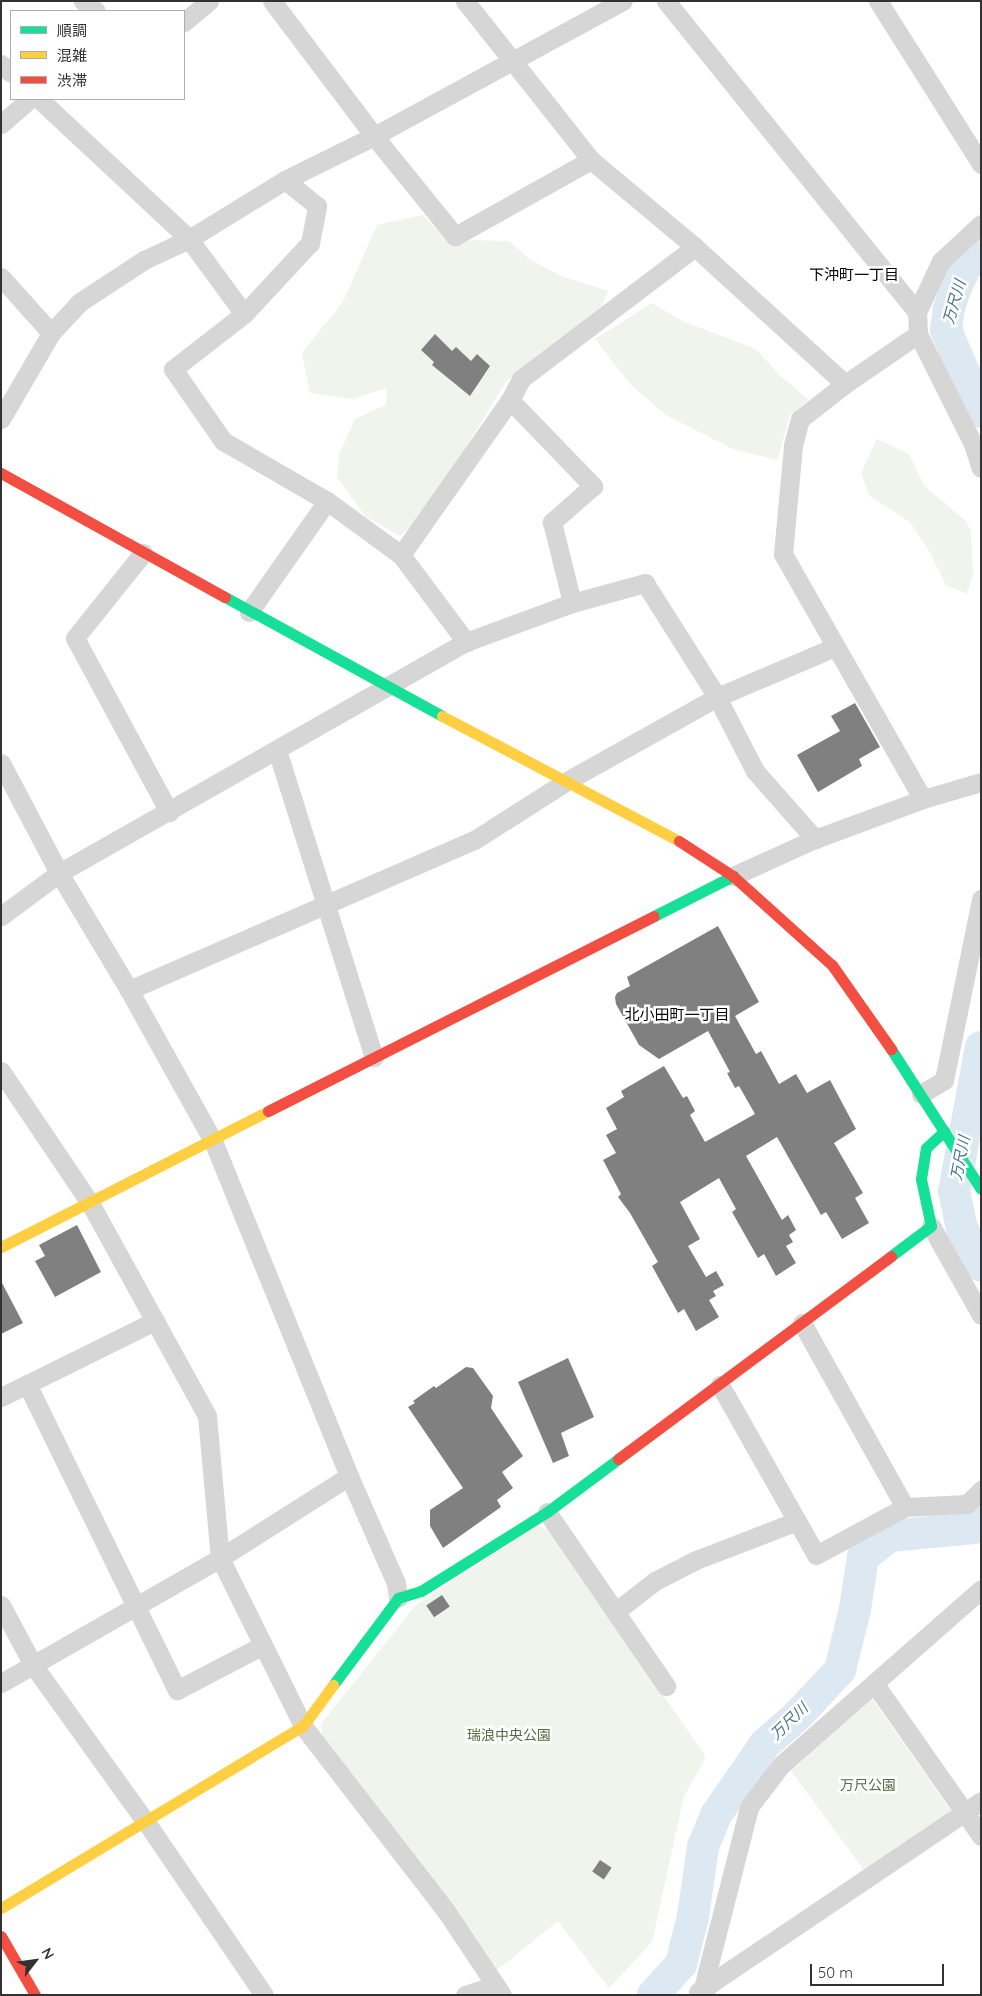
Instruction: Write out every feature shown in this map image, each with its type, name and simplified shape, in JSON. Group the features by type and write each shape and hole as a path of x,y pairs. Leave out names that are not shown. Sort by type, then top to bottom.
{"street":[{"path":"83,1 95,10"},
{"path":"185,21 209,1"},
{"path":"272,1 374,136 455,236 591,160"},
{"path":"465,1 591,160 695,247 845,384"},
{"path":"1,419 51,333 80,302 144,260 189,239 285,180 374,136 511,60 623,1"},
{"path":"666,1 917,312"},
{"path":"878,2 981,164"},
{"path":"1,124 29,100"},
{"path":"40,100 189,239 244,314"},
{"path":"285,180 317,206 310,243 244,314 173,369 223,441 327,501 401,555 466,642"},
{"path":"981,224 941,260 917,312 918,334 973,444 981,468"},
{"path":"401,555 510,400 521,379 695,247"},
{"path":"1,277 51,333"},
{"path":"918,334 845,384 800,418 793,446 782,554 923,799"},
{"path":"510,400 593,486 552,522 572,603"},
{"path":"1,473 249,612 565,782 678,840 733,876 832,965 875,1024 981,1189"},
{"path":"249,612 327,501"},
{"path":"143,553 75,638 169,812"},
{"path":"1,916 59,873 466,642 572,603 645,583 718,697 754,771 815,839"},
{"path":"129,990 476,839 565,782 718,697 835,647"},
{"path":"277,750 324,904 374,1057"},
{"path":"1,763 59,873 129,990 213,1141 349,1476 396,1582 398,1598"},
{"path":"1,1247 733,876 815,839 923,799 981,782"},
{"path":"921,1094 944,1080 981,899"},
{"path":"1,1071 90,1203 208,1416 220,1558 303,1726 446,1911 498,1990 465,1995"},
{"path":"944,1131 926,1148 921,1179 931,1226 981,1314"},
{"path":"1,1908 303,1726 398,1598 421,1591 546,1512 720,1385 931,1226"},
{"path":"1,1397 155,1321"},
{"path":"802,1322 906,1506"},
{"path":"26,1384 177,1690 263,1645"},
{"path":"720,1385 816,1555 906,1506 967,1504 981,1490"},
{"path":"1,1683 220,1558 349,1476"},
{"path":"546,1512 666,1686"},
{"path":"615,1612 655,1581 696,1560 797,1521"},
{"path":"701,1993 748,1807 780,1765 981,1589"},
{"path":"1,1605 33,1665 146,1822 264,1995"},
{"path":"874,1683 981,1836"},
{"path":"701,1993 981,1801"},
{"path":"1,1936 35,1995"}],"green space":[{"path":"423,215 452,245 471,240 509,241 529,259 561,276 608,291 599,312 530,366 507,380 426,512 400,536 365,516 337,477 339,455 355,419 386,405 387,388 352,399 310,393 302,353 343,302 377,225"},
{"path":"652,303 682,321 756,349 779,375 809,400 790,415 777,460 733,449 666,415 631,385 595,339"},
{"path":"877,439 909,454 924,486 966,521 971,531 973,575 967,594 946,585 929,551 910,522 870,496 861,473"},
{"name":"瑞浪中央公園","path":"537,1526 548,1529 706,1757 684,1796 652,1942 609,1988 558,1921 497,1970 323,1740 321,1724 416,1605"},
{"name":"万尺公園","path":"871,1697 952,1812 864,1870 791,1771"}],"building":[{"path":"435,334 452,351 456,347 471,361 477,354 490,366 470,396 432,365 434,362 421,350"},
{"path":"855,703 880,747 859,759 862,766 818,792 797,755 840,731 831,716"},
{"path":"718,926 759,1002 735,1016 756,1054 761,1051 779,1084 796,1074 807,1093 830,1080 856,1129 834,1143 863,1193 855,1198 869,1223 842,1239 826,1212 821,1215 777,1137 746,1156 782,1220 788,1215 796,1230 789,1235 793,1242 786,1246 796,1263 776,1276 764,1254 758,1258 732,1212 736,1209 719,1178 680,1202 700,1239 688,1246 706,1277 716,1271 724,1285 713,1291 716,1296 709,1300 719,1317 696,1331 684,1309 678,1313 652,1266 658,1262 630,1213 618,1197 621,1194 603,1160 616,1153 606,1135 617,1129 606,1108 624,1097 621,1091 664,1066 683,1098 687,1096 695,1111 690,1115 705,1142 755,1114 739,1086 735,1088 727,1073 730,1072 708,1031 659,1059 639,1045 616,1004 615,997 617,993 630,986 627,977"},
{"path":"77,1225 101,1272 55,1297 35,1261 45,1256 39,1245"},
{"path":"1,1281 23,1323 1,1334"},
{"path":"568,1358 594,1417 561,1433 569,1456 553,1463 518,1382"},
{"path":"466,1367 473,1368 493,1396 491,1408 523,1456 502,1472 513,1488 497,1500 501,1507 443,1548 430,1526 430,1510 463,1488 408,1407 415,1403 413,1401 434,1386 436,1388"},
{"path":"442,1595 450,1607 434,1617 426,1606"},
{"path":"600,1860 612,1868 604,1879 592,1872"}],"waterway":[{"name":"万尺川","path":"981,253 966,266 956,287 949,308 946,330 981,412"},
{"name":"万尺川","path":"981,1047 954,1191 962,1228 981,1266"},
{"name":"万尺川","path":"653,1995 681,1964 693,1917 703,1847 716,1815 765,1744 798,1715 840,1670 855,1609 863,1557 890,1536 974,1528 981,1522"}],"traffic: fast":[{"path":"225,597 442,716"},
{"path":"654,916 733,876"},
{"path":"891,1049 981,1189"},
{"path":"891,1256 931,1226 921,1179 926,1148 944,1131"},
{"path":"333,1685 398,1598 421,1591 547,1512 618,1459"}],"traffic: slow":[{"path":"442,716 679,841"},
{"path":"1,1247 268,1111"},
{"path":"1,1908 303,1726 333,1685"}],"traffic: jam":[{"path":"1,473 225,597"},
{"path":"679,841 733,876 832,965 891,1049"},
{"path":"268,1111 654,916"},
{"path":"618,1459 891,1256"},
{"path":"1,1936 35,1995"}],"district":[{"name":"下沖町一丁目","path":"854,275"},
{"name":"北小田町一丁目","path":"677,1015"}]}
